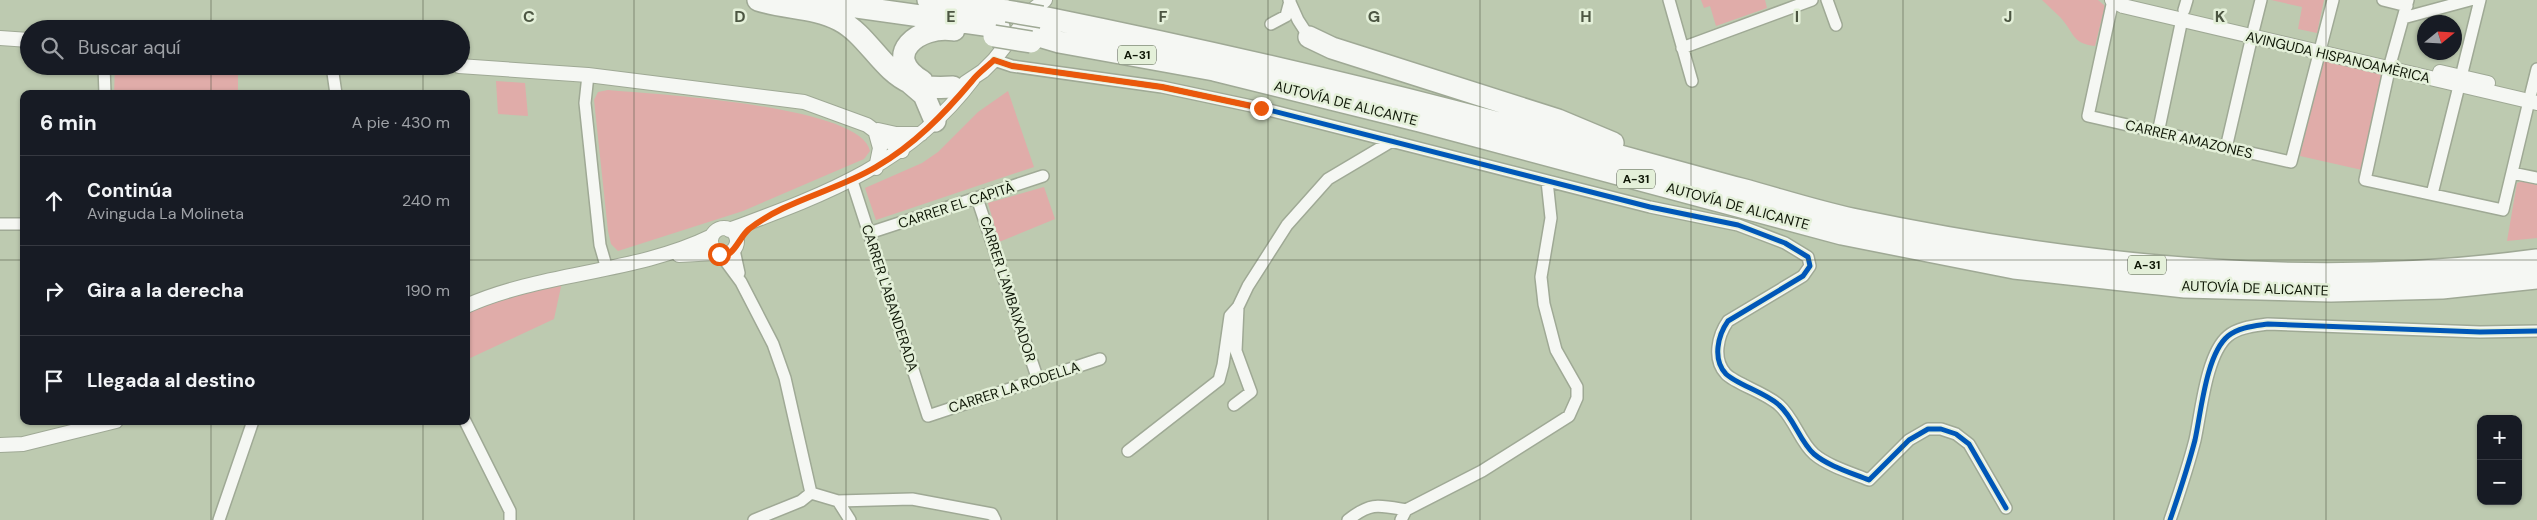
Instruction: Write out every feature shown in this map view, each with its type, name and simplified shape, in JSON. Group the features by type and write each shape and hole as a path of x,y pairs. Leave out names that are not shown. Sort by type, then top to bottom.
{"highway":[{"path":"758,0 826,14 840,20 853,29 892,69 920,85 953,88"},
{"name":"AUTOVÍA DE ALICANTE","path":"804,0 1026,17 1059,42 1214,70 1420,120 1842,234 2014,268 2185,287 2331,291 2442,288 2537,278"},
{"name":"AUTOVÍA DE ALICANTE","path":"928,0 1210,52 1453,111 1848,218 2015,250 2186,269 2329,273 2439,270 2537,260"},
{"path":"928,128 924,95 920,85 905,64 904,54 907,44 914,37 925,31 941,28 1026,17 1092,12"},
{"path":"1309,37 1332,48 1558,120 1610,142 1678,164 1698,177"}],"street":[{"path":"1271,24 1286,16 1290,0"},
{"path":"1290,0 1298,20 1309,37"},
{"path":"1670,0 1692,81"},
{"path":"1682,48 1812,0"},
{"path":"1827,0 1836,25"},
{"name":"AVINGUDA HISPANOAMÈRICA","path":"2112,0 2123,6 2184,10"},
{"name":"CARRER AMAZONES","path":"2112,0 2088,116 2158,133 2291,162 2319,48"},
{"name":"AVINGUDA HISPANOAMÈRICA","path":"2137,0 2184,10 2253,32 2534,98"},
{"path":"2226,148 2261,0"},
{"path":"2319,48 2333,0"},
{"path":"2383,0 2408,3 2390,65 2364,180 2503,210 2534,98 2537,69"},
{"path":"2403,18 2470,0"},
{"path":"2432,194 2480,0"},
{"path":"2158,133 2184,10"},
{"path":"811,493 785,378 773,344 727,250 710,242 712,236 716,230 729,230 852,181 902,151 959,98 973,79 994,60 1026,17"},
{"path":"0,38 20,39"},
{"path":"994,60 1012,66 1162,87 1261,108 1660,209 1738,225 1802,251 1808,256 1810,266 1803,276 1728,321 1721,331 1719,355 1726,374 1778,404 1788,415 1813,454 1869,480 1908,440 1928,429 1956,434 1970,444 2006,508"},
{"path":"470,67 588,75 804,102 841,114 875,130 902,151"},
{"path":"105,75 106,90"},
{"path":"333,75 335,90"},
{"path":"588,75 585,103 600,245 606,269"},
{"path":"875,130 896,134 928,128 953,88 973,79"},
{"path":"875,130 880,148 876,168"},
{"path":"1128,451 1219,380 1230,316 1238,307 1248,286 1287,225 1328,179 1392,141"},
{"path":"2512,173 2537,178"},
{"name":"CARRER EL CAPITÀ","path":"869,233 1043,176"},
{"name":"CARRER L'ABANDERADA","path":"852,181 928,416"},
{"path":"1348,520 1364,508 1383,505 1403,515 1482,471 1508,452 1569,416 1577,398 1577,387 1556,350 1544,304 1541,277 1551,218 1547,181"},
{"name":"CARRER L'AMBAIXADOR","path":"977,198 1038,380"},
{"path":"470,305 546,280 668,255 727,250 748,230 773,214"},
{"path":"0,224 20,224"},
{"path":"727,250 736,238 729,230"},
{"path":"668,255 712,236"},
{"path":"1234,405 1251,392 1236,351 1238,307"},
{"path":"2170,520 2195,440 2207,378 2218,351 2228,336 2245,328 2268,324 2537,331"},
{"name":"CARRER LA RODELLA","path":"928,416 1100,359"},
{"path":"0,445 23,444 100,425"},
{"path":"219,520 252,425"},
{"path":"467,425 510,510 510,520"},
{"path":"811,493 838,501 912,499 992,514 995,519"},
{"path":"754,520 801,501 811,493"},
{"path":"838,501 850,520"}],"shaded area":[{"path":"1701,0 1765,0 1767,8 1716,26 1710,6 1704,8"},
{"path":"2042,0 2098,0 2105,6 2095,46 2087,45 2078,40 2065,22"},
{"path":"2271,0 2324,0 2317,33 2298,29 2302,7"},
{"path":"2322,59 2383,73 2362,170 2300,156"},
{"path":"115,75 238,75 238,90 114,90"},
{"path":"496,81 525,83 528,116 498,114"},
{"path":"608,90 708,99 795,113 831,123 858,135 870,151 864,159 743,211 618,251 611,244 608,231 594,100 598,92"},
{"path":"1008,91 1034,167 876,220 865,188 922,163 938,152 978,112"},
{"path":"2523,181 2537,185 2537,238 2507,241 2517,183"},
{"path":"1044,187 1055,219 999,242 988,203"},
{"path":"562,282 554,319 470,358 470,312"}],"cycle path":[{"path":"994,60 1012,66 1162,87 1261,108 1650,207 1738,225 1785,243 1808,257 1810,266 1803,276 1728,321 1724,327 1718,347 1719,361 1726,374 1767,396 1779,405 1789,416 1814,454 1840,469 1869,480 1909,440 1928,429 1941,429 1956,434 1969,444 2006,508"},
{"path":"2170,520 2195,440 2209,370 2214,356 2232,333 2247,327 2268,324 2480,332 2537,331"}],"route":[{"path":"719,254 730,253 748,230 773,214 852,181 902,151 959,98 973,79 994,60 1012,66 1069,72 1162,87 1261,108"}]}
